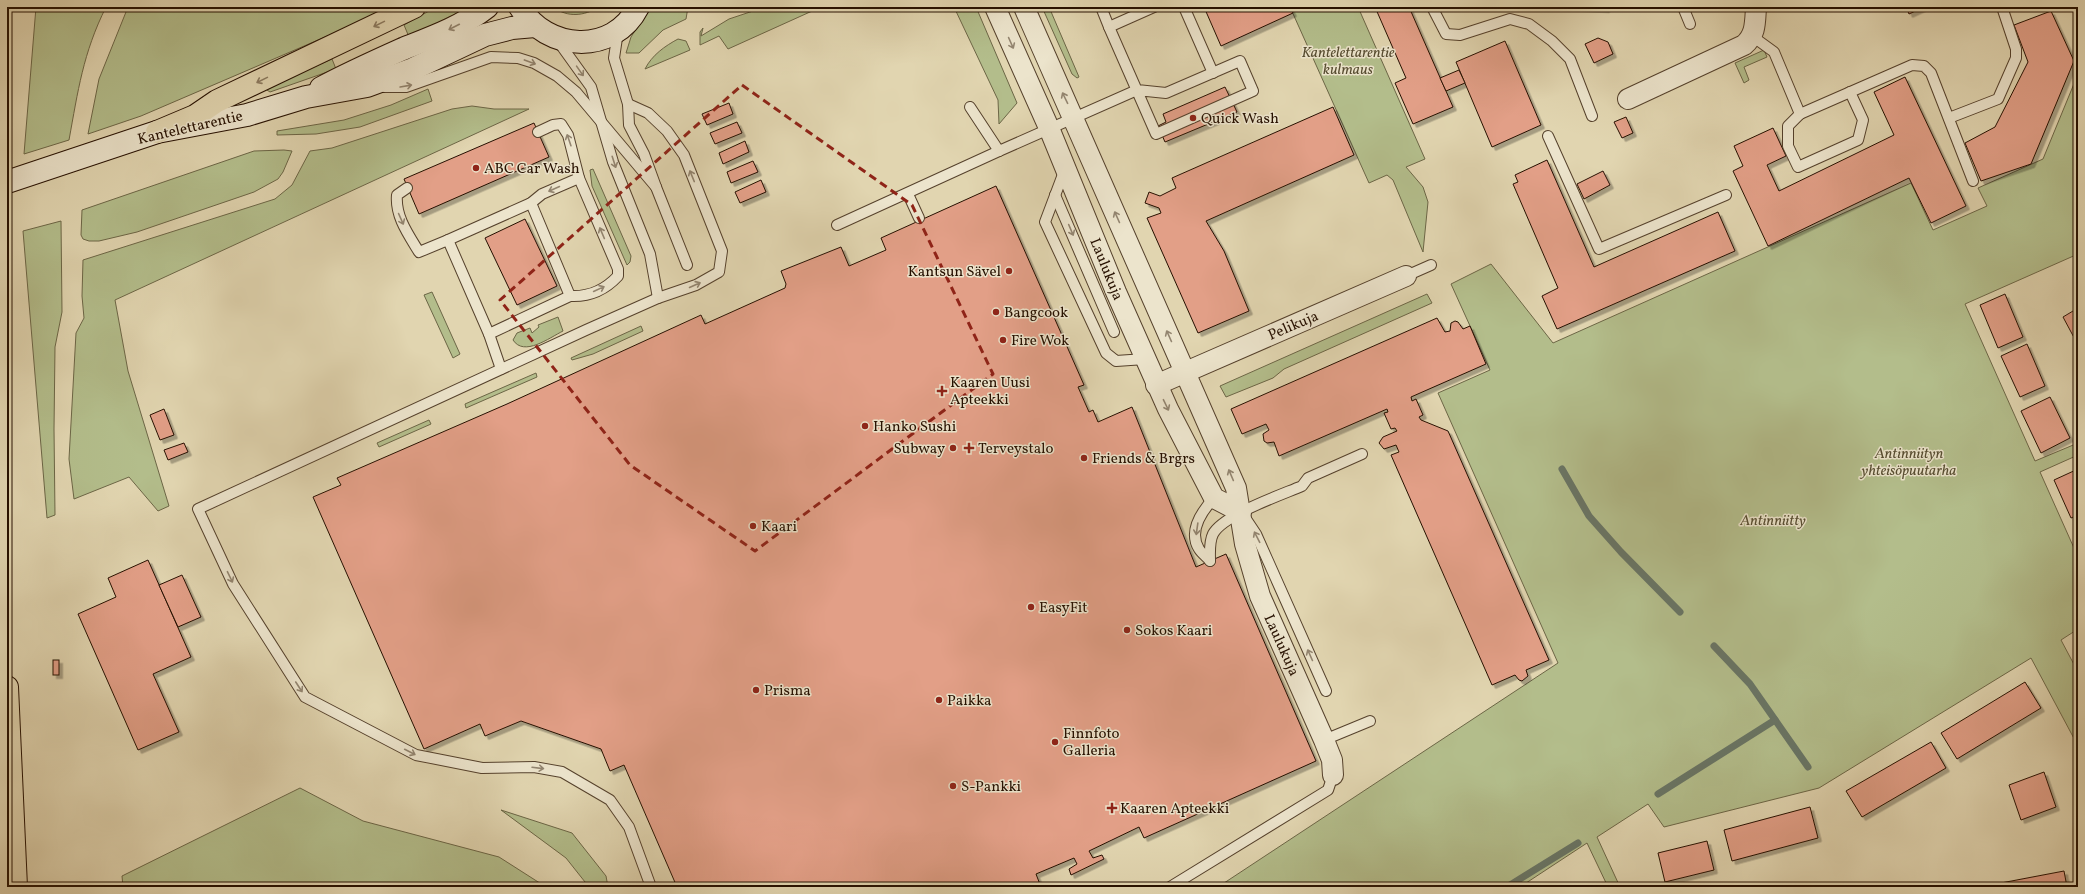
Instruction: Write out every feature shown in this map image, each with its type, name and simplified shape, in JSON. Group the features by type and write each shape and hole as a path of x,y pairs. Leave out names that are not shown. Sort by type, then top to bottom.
{"highway":[{"path":"148,135 195,116 217,101 414,7"},
{"path":"7,687 16,887"}],"main road":[{"name":"Kantelettarentie","path":"306,97 359,68 440,34 478,14 487,7"},
{"path":"520,7 535,26 557,39 573,42 589,42 605,38 619,30 628,21 638,7"},
{"name":"Kantelettarentie","path":"7,182 148,135 247,115 306,97 367,86 413,69 485,35 512,28 535,26"}],"street":[{"name":"Laulukuja","path":"995,7 1050,128 1065,168 1156,385 1214,498"},
{"name":"Laulukuja","path":"1024,7 1074,117 1236,488 1242,512 1245,544 1260,596 1324,740 1332,760 1333,775"},
{"path":"1628,99 1744,45 1752,36 1754,31 1756,7"},
{"name":"Pelikuja","path":"1156,385 1406,276"},
{"path":"1214,498 1242,512"}],"lane":[{"path":"837,225 908,194 1074,117 1137,90 1166,94 1240,61 1253,91 1156,134 1137,90 1109,27 1101,7"},
{"path":"1109,27 1154,7"},
{"path":"1184,7 1213,73"},
{"path":"1432,7 1446,34 1460,35 1510,19 1529,24 1552,41 1570,59 1592,116"},
{"path":"1683,7 1690,24"},
{"path":"1949,118 1998,99 2016,58 2016,49 2002,7"},
{"path":"619,30 614,58 628,104 629,125 644,154 687,265"},
{"path":"1752,36 1774,52 1800,114"},
{"path":"557,39 591,86 604,125 613,162 650,254 658,298"},
{"path":"367,86 406,87 491,57 518,58 534,63 557,76 576,92 656,187"},
{"path":"1850,92 1864,120 1858,140 1798,167 1788,146 1788,126 1800,114 1850,92 1912,65 1924,66 1930,73 1973,180"},
{"path":"628,104 648,113 667,130 684,155 722,251 719,272 696,285 658,298 198,509 233,584 305,697 416,755 482,768 534,767 562,772 610,800 629,827 651,887"},
{"path":"970,107 999,151"},
{"path":"489,334 570,296 582,296 599,290 612,283 618,276 618,269 579,178 568,135 561,124 553,125 538,132"},
{"path":"1548,136 1599,250 1726,195"},
{"path":"1065,168 1045,222 1106,353 1116,361 1145,359"},
{"path":"408,188 397,195 396,206 401,220 419,252 531,203 542,194 579,178"},
{"path":"908,194 919,218"},
{"path":"1055,195 1114,332"},
{"path":"531,203 570,296"},
{"path":"448,240 489,334 501,369"},
{"name":"Pelikuja","path":"1406,276 1431,266"},
{"path":"1214,498 1203,510 1196,531 1199,549 1210,561 1210,543 1213,534 1221,523 1242,512 1302,486 1308,478 1362,454"},
{"path":"1242,512 1256,534 1326,691"},
{"path":"1324,740 1370,721"},
{"path":"1170,887 1328,790 1333,775"}],"highlighted area":[{"path":"742,85 912,205 993,374 755,551 630,465 500,300"}],"green space":[{"path":"36,7 106,7 92,40 82,72 69,140 24,154"},
{"path":"128,7 395,7 141,116 88,134 99,79"},
{"path":"436,7 460,7 462,12 409,37 404,25"},
{"path":"553,7 599,7 582,14 570,14 559,11"},
{"path":"650,7 688,7 686,19 663,30 639,53 626,53 631,37"},
{"path":"765,7 821,7 728,49 719,36 700,45 700,32 703,28 701,36 729,19"},
{"path":"954,7 976,7 1017,103 999,124 998,100"},
{"path":"1042,7 1049,7 1079,77 1077,78 1072,74"},
{"name":"Kantelettarentie kulmaus","path":"1290,7 1358,7 1425,159 1406,167 1423,187 1428,202 1423,252 1393,180 1387,175 1369,183"},
{"path":"678,39 686,41 690,50 645,69 651,59 659,51"},
{"path":"1764,50 1767,57 1744,67 1749,80 1744,83 1735,63"},
{"path":"332,59 336,69 270,92 267,90 268,87"},
{"name":"Antinniitty","path":"2078,74 2078,254 1965,304 2035,461 2078,443 2078,455 2040,472 2078,557 2078,629 2061,640 2078,672 2078,746 2031,658 1819,788 1664,827 1648,804 1597,837 1620,887 1608,887 1587,843 1520,887 1218,887 1558,663 1438,393 1490,370 1451,284 1491,264 1553,343 1911,183 1933,230 1987,206 1978,188 2043,159"},
{"path":"428,89 432,101 360,127 316,134 277,135 277,131 344,120 391,105"},
{"path":"472,106 494,109 529,109 115,300 128,371 169,506 158,511 129,477 74,499 69,459 76,333 84,318 82,296 83,260 275,199 292,185 310,151 332,148 452,109"},
{"path":"254,151 292,151 283,172 278,179 254,192 137,232 99,241 89,241 83,239 81,235 82,210"},
{"path":"593,169 631,256 630,262 627,265 592,186 590,170"},
{"path":"61,221 62,312 55,347 55,515 47,518 23,231"},
{"path":"432,292 460,354 453,358 424,295"},
{"path":"1427,294 1432,303 1284,369 1273,378 1226,397 1220,386"},
{"path":"558,317 563,331 544,341 523,347 518,345 513,340 517,333 530,328 532,333 539,327 538,325"},
{"path":"641,326 643,331 593,354 572,360 571,358"},
{"path":"536,373 537,377 466,408 465,404"},
{"path":"429,420 431,424 379,447 377,443"},
{"path":"300,788 363,821 499,857 546,887 123,887 122,876"},
{"path":"501,810 572,833 606,876 608,887 589,887 566,858"}],"building":[{"path":"1204,7 1290,7 1293,13 1221,46"},
{"path":"1375,7 1409,7 1453,107 1413,124 1395,83 1406,78"},
{"path":"1568,7 1606,7 1606,9"},
{"path":"1906,7 1924,7 1909,14"},
{"path":"2051,11 2074,61 2031,164 1981,181 1965,143 1995,127 2028,62 2014,25"},
{"path":"1598,38 1608,42 1613,54 1594,63 1585,44"},
{"path":"1505,41 1541,125 1492,147 1456,62"},
{"path":"1459,70 1465,83 1446,91 1440,78"},
{"path":"1905,77 1966,206 1931,223 1909,178 1768,246 1733,171 1743,166 1734,146 1773,128 1786,156 1767,165 1779,191 1894,135 1874,92"},
{"name":"Quick Wash","path":"1225,87 1237,112 1165,142 1158,126 1166,122 1163,114"},
{"path":"729,103 733,114 707,125 702,114"},
{"path":"1333,107 1354,155 1206,221 1224,251 1249,311 1198,333 1147,218 1161,213 1159,208 1145,203 1149,192 1160,196 1176,188 1172,178"},
{"path":"1626,117 1633,133 1622,138 1614,122"},
{"path":"737,122 742,133 715,144 710,133"},
{"name":"ABC Car Wash","path":"534,123 549,157 419,214 404,179"},
{"path":"745,141 749,152 723,164 719,153"},
{"path":"1547,160 1594,267 1718,212 1735,251 1557,329 1542,296 1558,288 1513,184 1518,182 1515,175"},
{"path":"753,161 758,172 731,183 727,172"},
{"path":"1603,171 1610,185 1584,199 1577,184"},
{"path":"761,180 766,192 740,203 735,192"},
{"name":"Kaari","path":"996,186 1084,385 1078,387 1089,412 1093,410 1098,422 1132,407 1196,567 1226,554 1316,761 1144,838 1139,827 1089,851 1093,858 1102,855 1104,859 1071,875 1069,869 1077,864 1074,858 1036,874 1041,887 677,887 624,765 610,771 601,749 521,721 485,736 480,724 424,749 313,497 341,485 337,478 507,404 701,315 705,324 785,288 786,284 781,271 841,247 849,266 886,250 881,238"},
{"path":"525,219 557,286 517,305 485,238"},
{"path":"2005,294 2023,337 1998,348 1980,305"},
{"path":"2078,308 2078,345 2063,317"},
{"path":"1437,318 1445,332 1450,331 1451,323 1455,321 1458,322 1463,329 1470,326 1486,364 1411,397 1412,401 1416,399 1423,415 1419,417 1421,420 1448,431 1549,660 1526,670 1528,676 1522,681 1515,675 1492,685 1391,455 1399,452 1396,445 1384,449 1379,443 1383,437 1397,431 1395,428 1391,429 1384,413 1388,412 1387,409 1279,456 1274,442 1267,443 1264,441 1263,434 1269,430 1266,424 1242,434 1231,409"},
{"path":"2027,344 2045,386 2020,397 2001,356"},
{"path":"2050,397 2070,438 2041,453 2021,411"},
{"path":"164,409 174,435 160,440 150,415"},
{"path":"184,443 188,452 168,460 164,450"},
{"path":"2078,469 2078,515 2071,518 2054,480"},
{"path":"148,560 191,657 153,674 179,732 138,750 78,614 116,597 108,578"},
{"path":"182,575 201,617 178,627 159,585"},
{"path":"53,660 59,660 59,675 53,675"},
{"path":"2025,682 2041,708 1957,759 1941,733"},
{"path":"1931,742 1946,768 1862,817 1846,791"},
{"path":"2044,772 2056,807 2021,820 2009,785"},
{"path":"1810,807 1818,838 1732,861 1724,830"},
{"path":"1707,841 1714,870 1665,882 1658,853"},
{"path":"2064,871 2067,887 1980,887"}],"waterway":[{"path":"1562,469 1589,516 1621,552 1680,612"},
{"path":"1714,646 1750,684 1808,767"},
{"path":"1658,794 1775,720"},
{"path":"1507,887 1578,843"}],"place":[{"name":"Quick Wash","path":"1193,118"},
{"name":"ABC Car Wash","path":"476,168"},
{"name":"Kantsun Sävel","path":"1009,271"},
{"name":"Bangcook","path":"996,312"},
{"name":"Fire Wok","path":"1003,340"},
{"name":"Kaaren Uusi Apteekki","path":"942,391"},
{"name":"Hanko Sushi","path":"865,426"},
{"name":"Subway","path":"953,448"},
{"name":"Terveystalo","path":"969,448"},
{"name":"Friends & Brgrs","path":"1084,458"},
{"name":"Kaari","path":"753,526"},
{"name":"EasyFit","path":"1031,607"},
{"name":"Sokos Kaari","path":"1127,630"},
{"name":"Prisma","path":"756,690"},
{"name":"Paikka","path":"939,700"},
{"name":"Finnfoto Galleria","path":"1055,742"},
{"name":"S-Pankki","path":"953,786"},
{"name":"Kaaren Apteekki","path":"1112,808"}],"park label":[{"name":"Antinniityn yhteisöpuutarha","path":"1909,462"}]}
